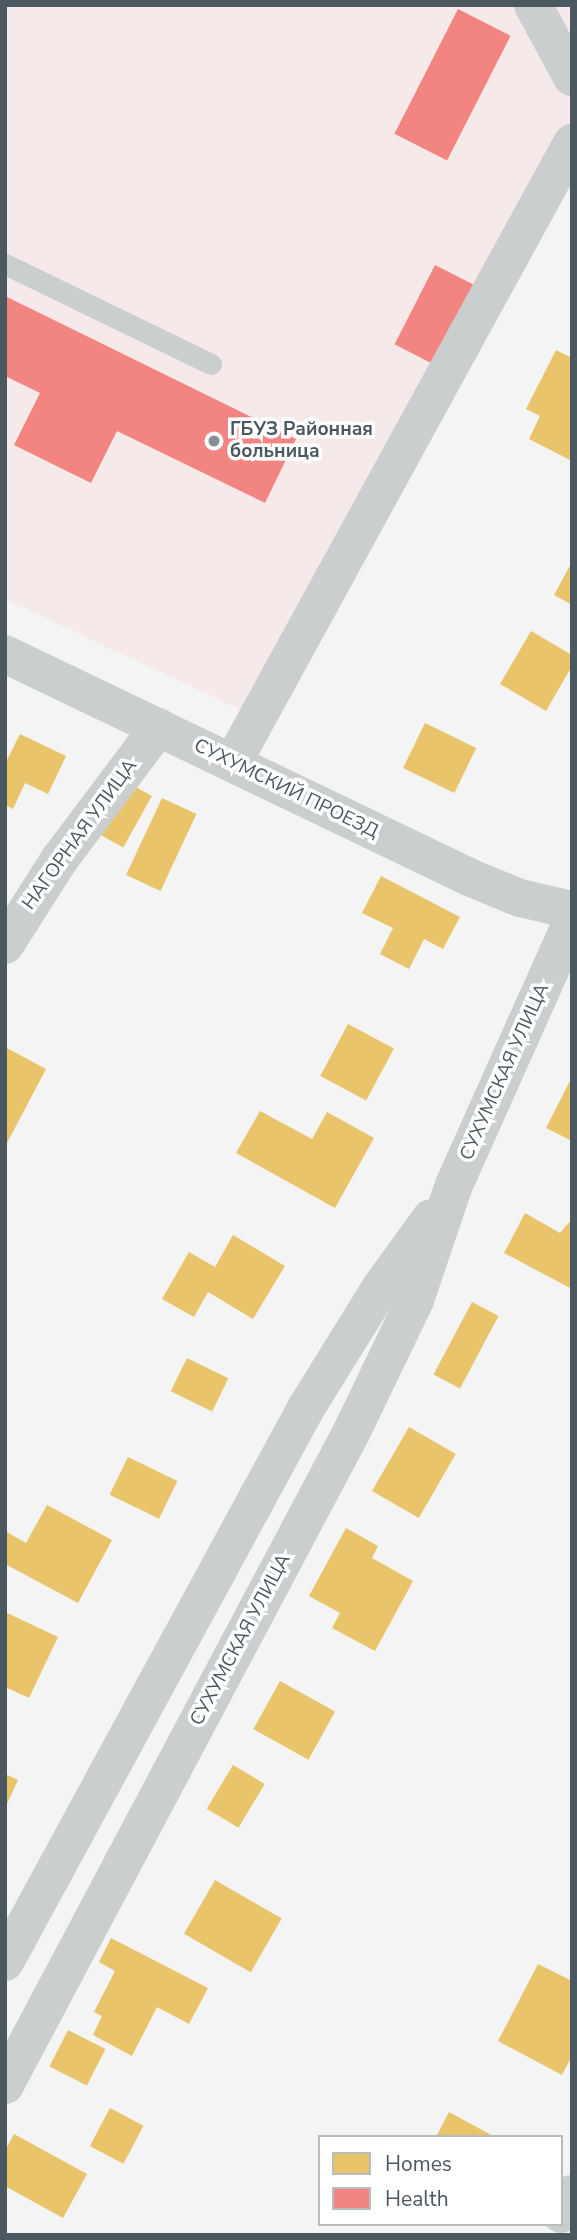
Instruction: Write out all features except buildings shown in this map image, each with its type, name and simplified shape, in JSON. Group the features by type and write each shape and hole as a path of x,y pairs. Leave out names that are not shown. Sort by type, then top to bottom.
{"street":[{"path":"533,5 572,76"},
{"path":"233,762 572,143"},
{"name":"СУХУМСКИЙ ПРОЕЗД","path":"5,654 471,878 520,898 572,910"},
{"name":"НАГОРНАЯ УЛИЦА","path":"5,945 59,860 159,727"},
{"name":"СУХУМСКАЯ УЛИЦА","path":"5,2085 351,1433 415,1300 454,1185 572,921"},
{"name":"СУХУМСКАЯ УЛИЦА","path":"5,1962 306,1408 381,1287 454,1185"},
{"path":"563,2210 572,2194"}],"lane":[{"path":"5,264 211,364"}],"shaded area":[{"name":"ГБУЗ Районная больница","path":"5,5 572,5 572,167 258,718 5,599"}],"place":[{"name":"ГБУЗ Районная больница","path":"214,441"}]}
